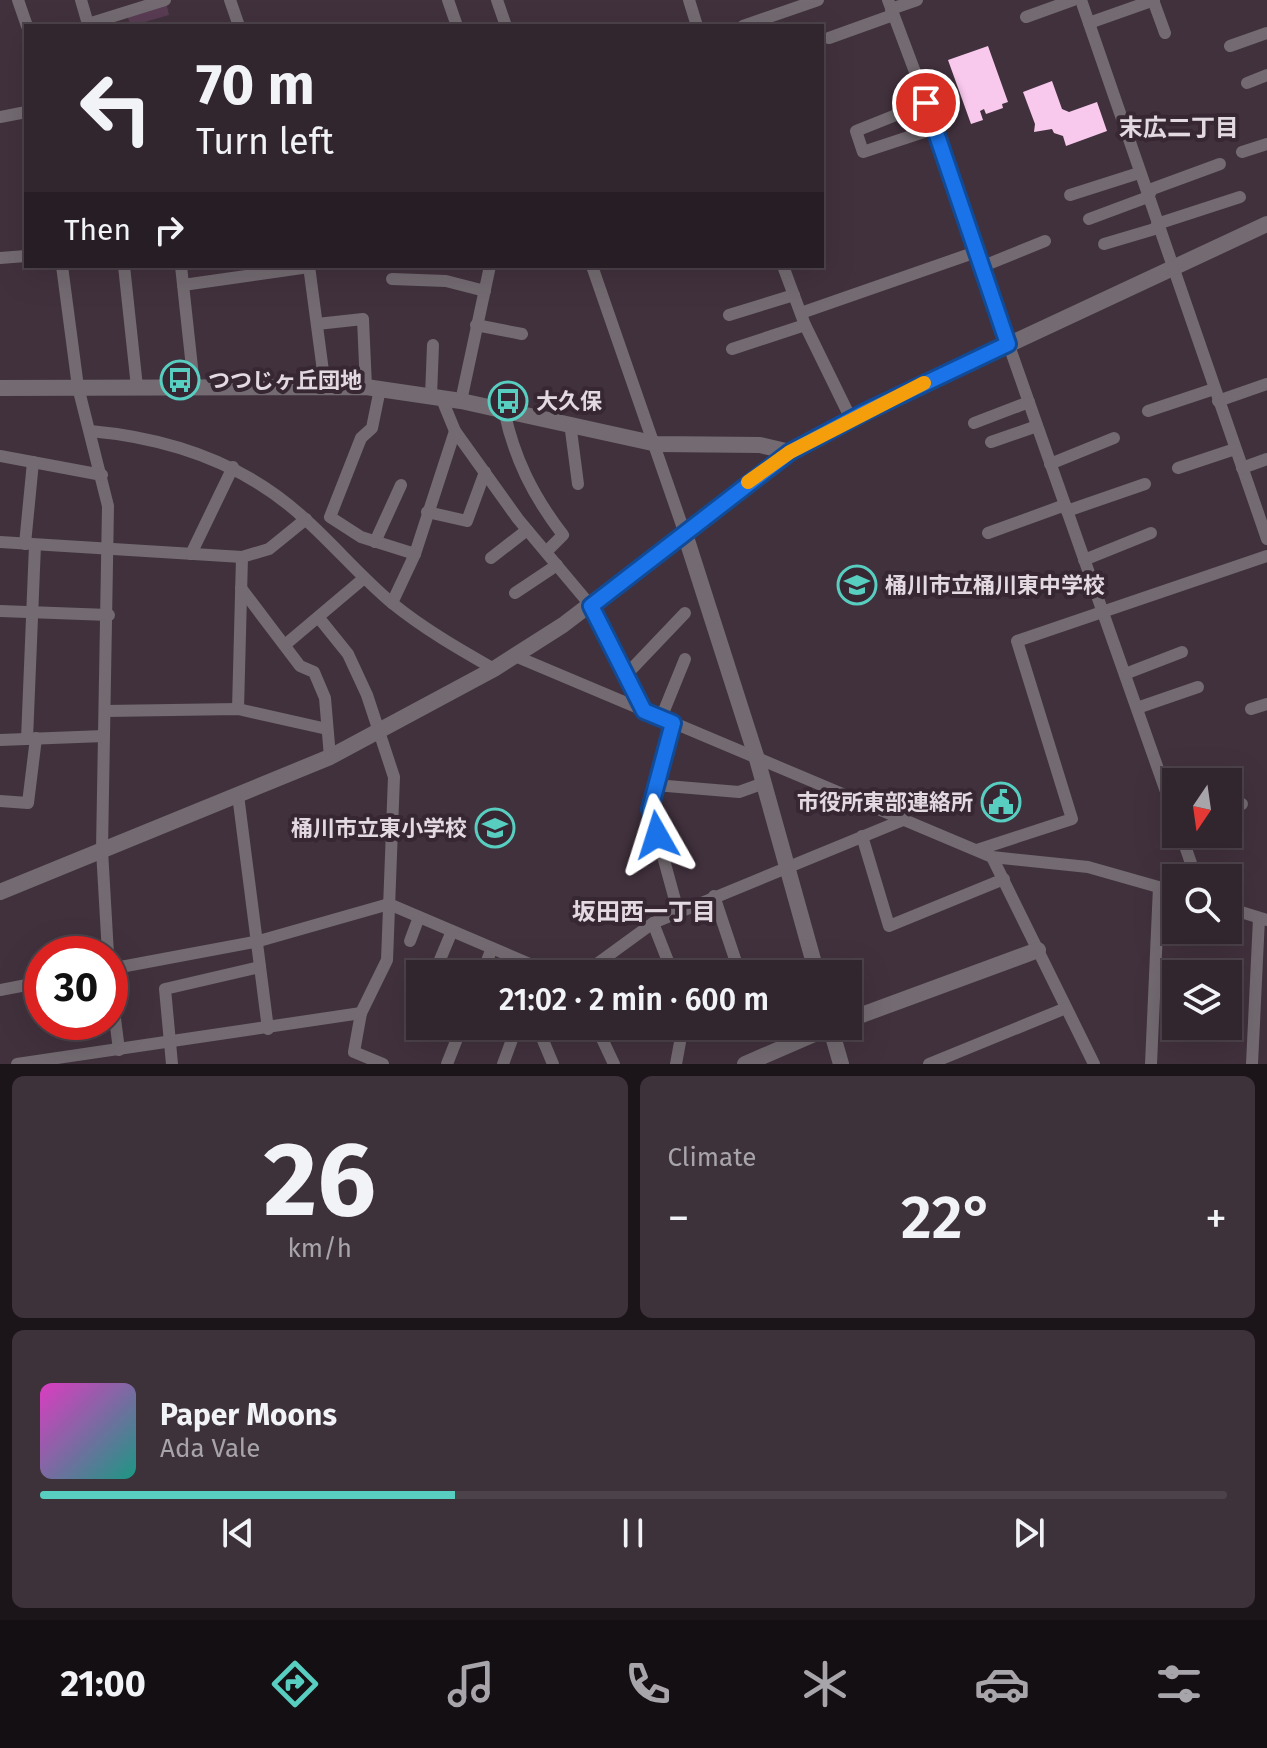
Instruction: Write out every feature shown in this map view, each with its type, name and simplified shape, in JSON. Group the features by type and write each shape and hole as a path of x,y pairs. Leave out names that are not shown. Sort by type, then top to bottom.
{"street":[{"path":"18,0 26,24"},
{"path":"81,0 88,24 124,7 165,0"},
{"path":"230,0 238,24"},
{"path":"448,0 456,24"},
{"path":"497,0 505,24"},
{"path":"689,0 696,24"},
{"path":"749,24 818,0"},
{"path":"829,38 891,8 917,0"},
{"path":"1026,17 1073,0"},
{"path":"1081,0 1267,539"},
{"path":"1089,23 1154,0 1165,33"},
{"path":"891,8 936,128 981,267 1162,780"},
{"path":"1230,46 1267,33"},
{"path":"1247,83 1267,75"},
{"path":"926,103 856,131 863,152 936,128"},
{"path":"0,117 24,112"},
{"path":"1242,152 1267,144"},
{"path":"1089,219 1148,197 1152,189 1220,164"},
{"path":"1070,195 1139,173"},
{"path":"1104,244 1240,197"},
{"path":"0,892 330,757 494,669 591,606 790,452 851,419 1267,224"},
{"path":"981,267 1045,241"},
{"path":"732,349 976,252"},
{"path":"1,254 24,256"},
{"path":"62,268 78,387 108,506 109,615 102,850 107,936"},
{"path":"124,268 137,387"},
{"path":"181,268 194,386"},
{"path":"183,285 302,268"},
{"path":"309,268 325,386"},
{"path":"461,401 490,268"},
{"path":"593,268 657,444 757,759 813,960"},
{"path":"784,268 803,319 851,419"},
{"path":"392,279 446,281 485,291"},
{"path":"729,315 794,295"},
{"path":"317,324 363,319 373,388 372,428 361,438 330,517 361,537 415,554"},
{"path":"476,325 522,334"},
{"path":"433,345 436,397 455,431 527,530 591,606 624,677 644,711"},
{"path":"1148,411 1267,384"},
{"path":"0,388 373,388 461,401 657,444 760,445 790,452"},
{"path":"974,423 1029,402"},
{"path":"504,410 511,444 526,481 563,535 546,552"},
{"path":"570,423 578,484"},
{"path":"991,442 1037,426"},
{"path":"90,431 139,435 233,467 268,488 306,519 363,579 424,629 494,669"},
{"path":"392,603 415,554 455,431"},
{"path":"1050,464 1114,438"},
{"path":"1178,468 1235,449"},
{"path":"0,456 102,475"},
{"path":"1242,468 1267,459"},
{"path":"0,801 28,803 32,738 30,544 33,462"},
{"path":"191,554 233,467"},
{"path":"427,512 467,521 485,472"},
{"path":"988,533 1145,484"},
{"path":"375,542 401,485"},
{"path":"1252,498 1267,492"},
{"path":"0,542 242,557 269,549 306,519"},
{"path":"491,558 527,530"},
{"path":"1084,560 1151,533"},
{"path":"345,560 361,537"},
{"path":"977,850 1072,819 1017,641 1267,556"},
{"path":"238,709 242,557"},
{"path":"515,593 557,565"},
{"path":"286,644 363,579"},
{"path":"241,588 300,666 314,672 325,698 330,757"},
{"path":"0,611 109,615"},
{"path":"624,677 685,613"},
{"path":"319,618 348,654 367,695 394,777 387,960 361,1013 354,1052 383,1064"},
{"path":"1125,674 1182,652"},
{"path":"515,656 992,857 1088,867 1162,888"},
{"path":"678,911 650,809 667,720 685,659"},
{"path":"1137,708 1198,687"},
{"path":"1251,709 1267,704"},
{"path":"105,711 238,709 327,729"},
{"path":"0,740 104,736"},
{"path":"655,785 739,792 764,783"},
{"path":"238,795 268,1029"},
{"path":"602,960 653,923 678,911 903,820"},
{"path":"862,836 889,926 1004,879"},
{"path":"992,857 1094,1064"},
{"path":"1151,1064 1159,887"},
{"path":"714,896 735,960"},
{"path":"128,966 259,941 389,904 520,960"},
{"path":"1242,912 1263,919 1252,1064"},
{"path":"410,941 419,917"},
{"path":"653,923 668,960"},
{"path":"440,960 452,931"},
{"path":"487,960 492,948"},
{"path":"862,1015 1038,950"},
{"path":"172,1064 165,989 260,967"},
{"path":"0,990 24,985"},
{"path":"934,1063 1066,1008"},
{"path":"25,1064 361,1013"},
{"path":"118,1040 119,1050"},
{"path":"447,1064 456,1040"},
{"path":"503,1064 512,1040"},
{"path":"543,1040 553,1064"},
{"path":"603,1040 614,1064"},
{"path":"676,1064 680,1040"},
{"path":"746,1064 800,1040"},
{"path":"835,1040 841,1064"}],"shaded area":[{"path":"166,2 169,15 130,24 126,13"}],"building":[{"path":"988,46 1008,102 1002,104 1003,108 986,114 984,109 980,111 983,120 971,124 948,60"},
{"path":"1052,81 1062,109 1069,112 1097,102 1107,131 1066,146 1063,136 1052,129 1034,132 1035,124 1023,92"}],"slow traffic":[{"path":"748,482 790,452 924,383"}],"place":[{"name":"つつじヶ丘団地","path":"180,380"},
{"name":"大久保","path":"508,401"},
{"name":"桶川市立桶川東中学校","path":"857,585"},
{"name":"市役所東部連絡所","path":"1001,802"},
{"name":"桶川市立東小学校","path":"495,828"}],"district":[{"name":"末広二丁目","path":"1179,128"},
{"name":"坂田西一丁目","path":"644,912"}],"route":[{"path":"657,835 650,809 673,723 644,711 605,640 591,606 752,478 790,452 865,412 1008,344 926,103"}]}
